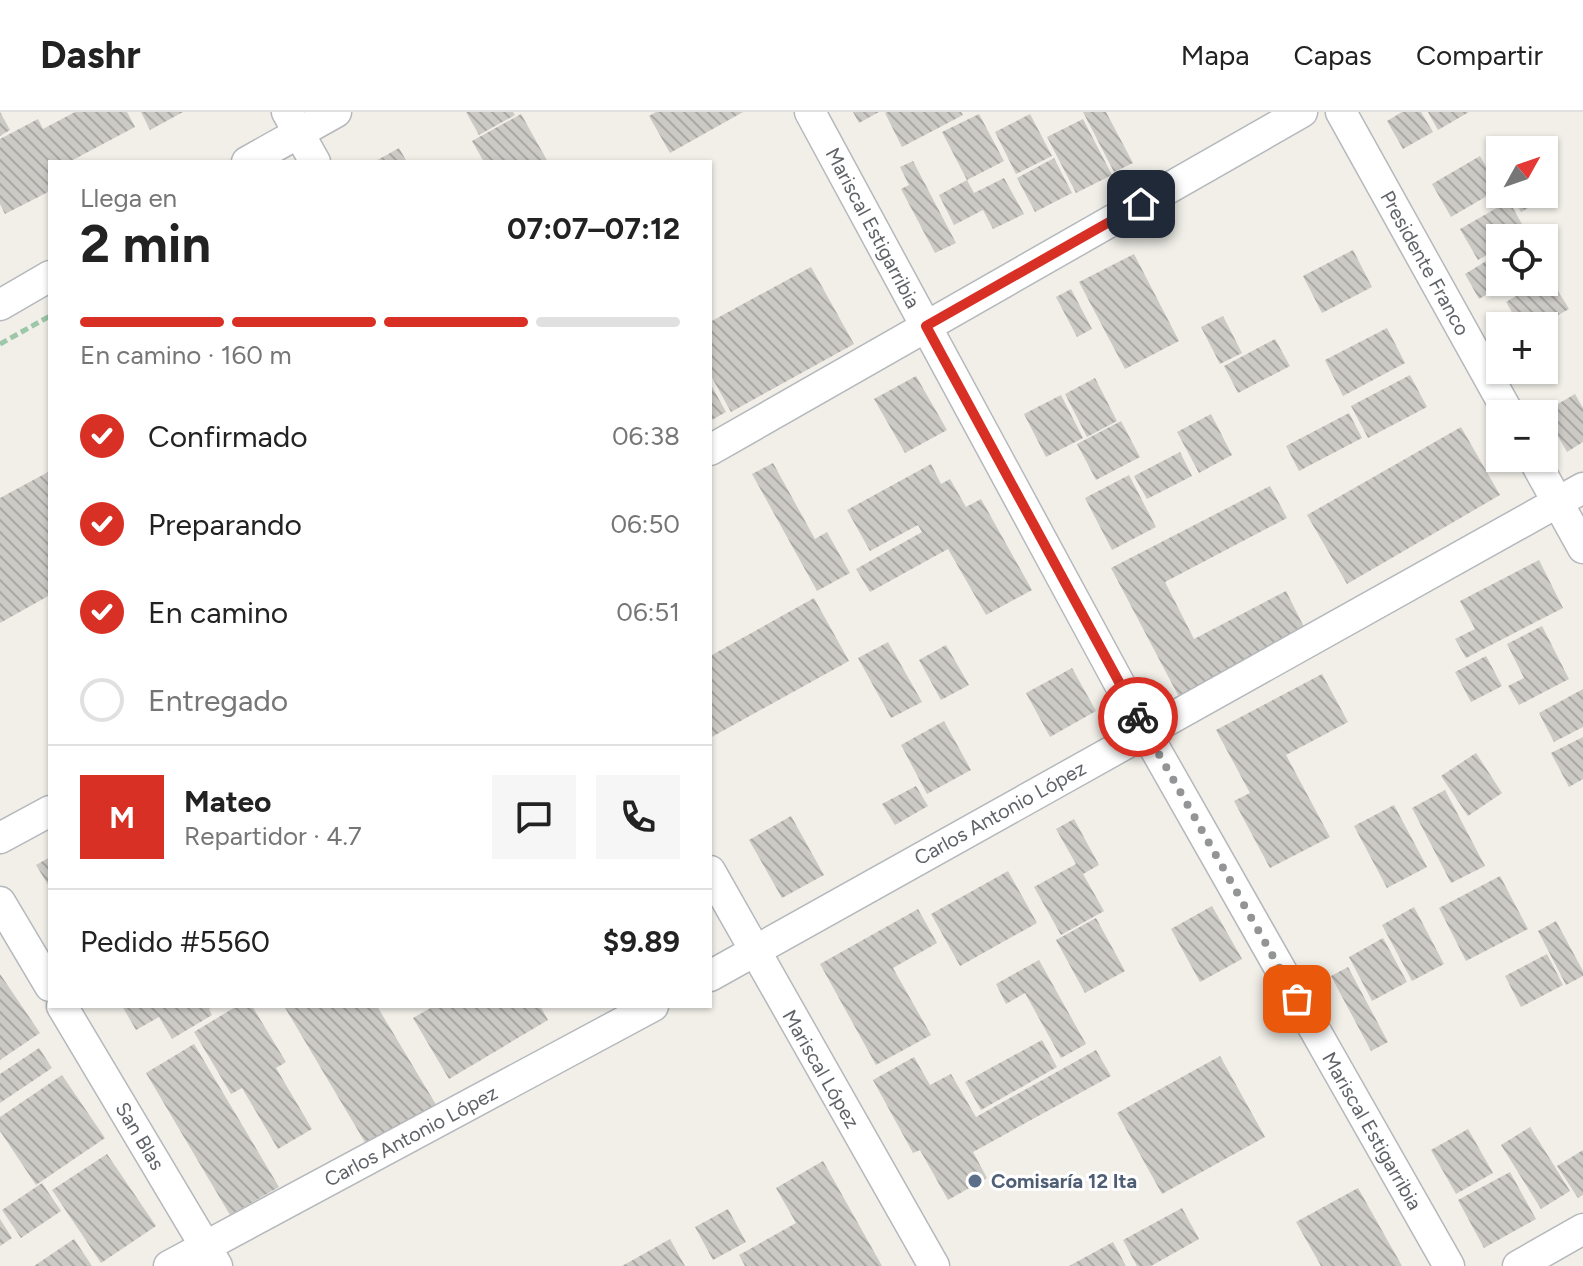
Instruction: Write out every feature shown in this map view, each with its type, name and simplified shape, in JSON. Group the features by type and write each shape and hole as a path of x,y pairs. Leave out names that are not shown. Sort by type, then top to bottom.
{"street":[{"path":"249,160 293,122 336,112"},
{"name":"Mariscal Estigarribia","path":"810,112 1145,731 1449,1266"},
{"path":"712,449 1302,112"},
{"name":"Presidente Franco","path":"1341,112 1501,400"},
{"path":"293,122 314,160"},
{"path":"0,305 48,277"},
{"path":"1547,472 1570,495 1583,548"},
{"name":"Carlos Antonio López","path":"712,975 1570,495"},
{"path":"0,838 48,812"},
{"name":"Mariscal López","path":"712,875 934,1266"},
{"path":"0,902 48,983"},
{"name":"San Blas","path":"63,1008 211,1256"},
{"name":"Carlos Antonio López","path":"169,1266 211,1256 649,1008"},
{"path":"1518,1266 1583,1229"}],"path":[{"path":"0,344 48,317"}],"building":[{"path":"0,112 10,130 0,136"},
{"path":"75,112 127,112 135,127 73,160 48,160 48,192 5,214 0,204 0,139 38,119 43,129"},
{"path":"141,112 183,112 150,130"},
{"path":"466,112 513,112 515,115 479,135"},
{"path":"656,112 743,112 670,153 649,116"},
{"path":"853,112 879,112 859,123"},
{"path":"887,112 961,112 963,115 902,147"},
{"path":"1083,112 1106,112 1133,163 1114,172"},
{"path":"1402,112 1421,112 1433,132 1403,149 1387,121"},
{"path":"1428,112 1469,112 1438,130"},
{"path":"521,114 547,160 483,160 472,141"},
{"path":"979,114 1004,161 967,180 942,132"},
{"path":"1030,114 1052,156 1016,174 995,132"},
{"path":"1083,119 1112,175 1076,193 1047,137"},
{"path":"399,148 406,160 378,160"},
{"path":"1480,156 1486,166 1486,197 1451,217 1432,184"},
{"path":"1054,158 1072,193 1035,212 1017,178"},
{"path":"913,161 956,243 935,253 901,189 909,185 900,167"},
{"path":"1004,178 1024,214 993,229 983,210 954,225 939,195 967,180 974,193"},
{"path":"1497,208 1513,208 1522,224 1486,224 1486,256 1478,260 1460,229"},
{"path":"1353,250 1372,287 1322,313 1303,276"},
{"path":"1134,254 1179,341 1125,369 1079,282"},
{"path":"1486,261 1486,295 1479,299 1465,274"},
{"path":"811,267 854,344 731,412 712,378 712,321"},
{"path":"1071,289 1092,329 1077,337 1056,297"},
{"path":"1558,291 1569,309 1558,315 1558,312 1512,312 1506,302 1516,296 1558,296"},
{"path":"1223,316 1242,353 1220,364 1201,327"},
{"path":"1387,328 1405,363 1343,396 1325,360"},
{"path":"1275,339 1290,366 1238,393 1224,366"},
{"path":"1410,375 1427,407 1368,438 1351,406"},
{"path":"916,376 947,430 905,453 874,399"},
{"path":"1095,378 1117,421 1087,437 1065,394"},
{"path":"712,387 726,412 712,420"},
{"path":"1575,394 1583,408 1583,442 1567,452 1558,436 1558,404"},
{"path":"1061,395 1083,438 1046,457 1024,414"},
{"path":"1349,413 1362,438 1299,471 1286,446"},
{"path":"1211,414 1232,455 1199,473 1177,432"},
{"path":"1121,421 1140,457 1096,480 1077,444"},
{"path":"1461,427 1500,495 1347,584 1307,515"},
{"path":"1180,452 1192,476 1147,499 1134,476"},
{"path":"773,463 815,539 827,532 850,573 817,591 752,474"},
{"path":"931,464 941,484 950,479 966,507 981,499 1032,590 986,615 948,549 870,592 856,569 922,532 918,525 870,551 847,510"},
{"path":"48,472 48,596 0,623 0,498"},
{"path":"1129,475 1156,527 1112,550 1085,498"},
{"path":"1270,486 1287,518 1165,582 1194,639 1286,591 1306,631 1179,697 1111,568"},
{"path":"1539,560 1563,608 1466,658 1455,639 1475,629 1460,601"},
{"path":"814,598 849,661 712,737 712,655"},
{"path":"1542,626 1569,679 1519,705 1508,686 1524,678 1507,644"},
{"path":"888,642 922,702 891,718 858,658"},
{"path":"946,645 969,685 941,700 919,660"},
{"path":"1486,656 1502,686 1471,702 1455,672"},
{"path":"1072,668 1096,711 1050,737 1026,693"},
{"path":"1322,674 1348,722 1286,755 1330,837 1270,868 1234,801 1250,793 1216,730"},
{"path":"1583,689 1583,727 1554,742 1539,713"},
{"path":"944,721 971,770 927,794 901,745"},
{"path":"1583,737 1583,779 1569,787 1551,753"},
{"path":"1476,753 1502,793 1468,816 1441,776"},
{"path":"916,786 928,806 895,825 882,804"},
{"path":"1445,790 1485,866 1451,883 1412,808"},
{"path":"1394,805 1427,867 1387,888 1354,826"},
{"path":"791,816 824,875 782,898 749,840"},
{"path":"1074,819 1099,865 1083,874 1104,911 1061,935 1034,887 1076,864 1056,829"},
{"path":"48,858 48,885 36,865"},
{"path":"1008,871 1037,923 960,966 931,914"},
{"path":"1500,876 1528,929 1466,961 1439,908"},
{"path":"1212,906 1242,959 1200,982 1171,929"},
{"path":"1414,907 1444,964 1412,981 1382,925"},
{"path":"918,909 937,943 893,968 931,1035 876,1065 820,964"},
{"path":"1096,918 1125,971 1085,993 1056,940"},
{"path":"1556,921 1583,971 1583,976 1566,985 1538,931"},
{"path":"1383,938 1407,982 1372,1001 1349,957"},
{"path":"1547,954 1563,985 1521,1007 1505,976"},
{"path":"1039,960 1086,1044 1061,1058 1025,993 1006,1004 996,984"},
{"path":"1348,967 1388,1042 1371,1051 1331,976"},
{"path":"0,974 40,1033 0,1060"},
{"path":"123,1008 211,1008 212,1015 172,1039 159,1017 136,1030"},
{"path":"234,1008 253,1008 286,1062 276,1068 312,1129 278,1149 242,1088 231,1094 194,1032"},
{"path":"285,1008 378,1008 438,1108 369,1149"},
{"path":"430,1008 541,1008 548,1020 449,1079 413,1018"},
{"path":"1042,1040 1057,1067 981,1110 965,1082"},
{"path":"194,1044 279,1187 230,1215 146,1073"},
{"path":"39,1048 52,1068 0,1103 0,1074"},
{"path":"1096,1050 1111,1076 973,1152 987,1178 948,1200 920,1150 913,1153 873,1080 914,1057 930,1085 951,1074 976,1117"},
{"path":"1220,1056 1265,1137 1162,1194 1117,1113"},
{"path":"62,1075 105,1138 36,1185 0,1131 0,1117"},
{"path":"1530,1127 1570,1191 1541,1209 1501,1145"},
{"path":"1468,1129 1493,1173 1456,1194 1431,1150"},
{"path":"1583,1150 1583,1195 1578,1198 1557,1166"},
{"path":"107,1154 156,1226 101,1263 52,1190"},
{"path":"823,1161 882,1266 745,1266 739,1255 796,1223 776,1188"},
{"path":"1510,1172 1536,1219 1484,1248 1458,1200"},
{"path":"42,1183 61,1211 21,1238 2,1210"},
{"path":"1358,1188 1402,1266 1321,1266 1296,1222"},
{"path":"1182,1208 1199,1239 1151,1266 1137,1266 1123,1240"},
{"path":"728,1209 746,1242 713,1260 695,1227"},
{"path":"0,1219 12,1238 0,1246"},
{"path":"74,1239 92,1266 34,1266"},
{"path":"670,1239 685,1266 622,1266 647,1252"},
{"path":"1113,1242 1126,1266 1069,1266"}],"way so far":[{"path":"1138,717 1297,999"}],"place":[{"name":"Comisaría 12 Ita","path":"975,1181"}],"route":[{"path":"1138,717 926,326 1141,204"}]}
